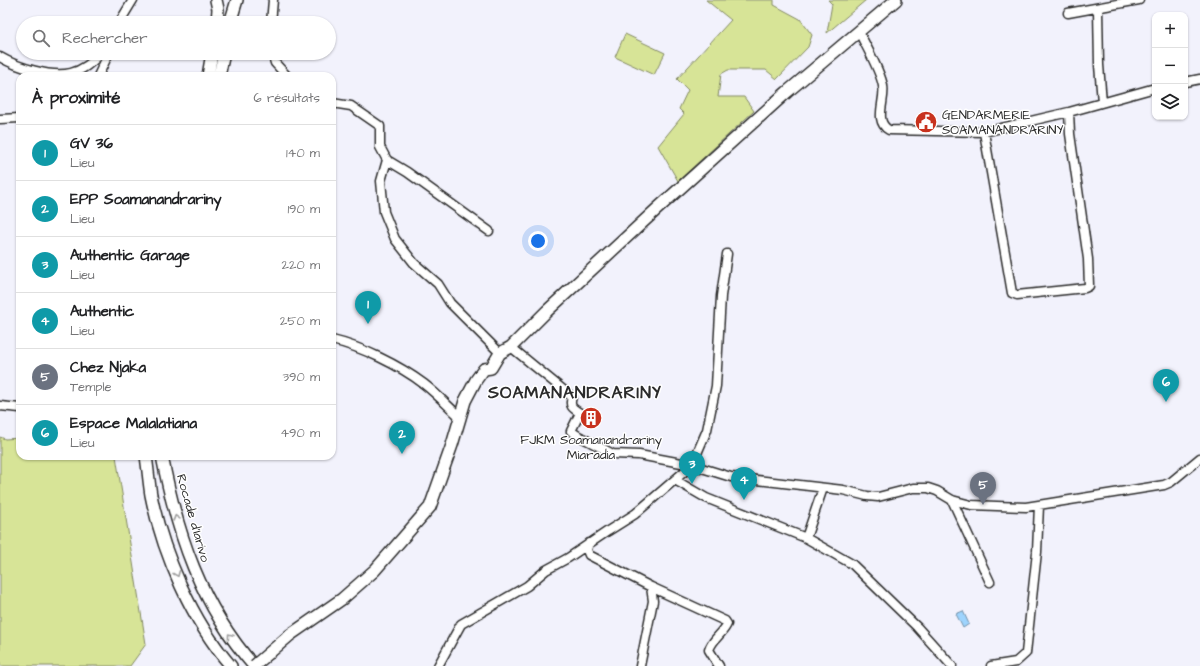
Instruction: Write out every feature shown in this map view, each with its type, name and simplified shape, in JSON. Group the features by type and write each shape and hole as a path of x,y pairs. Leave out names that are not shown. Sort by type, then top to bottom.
{"street":[{"path":"123,16 133,0"},
{"path":"216,0 218,16"},
{"path":"232,16 237,0"},
{"path":"272,16 273,0"},
{"path":"254,666 290,635 342,599 375,570 430,507 464,401 484,369 491,368 500,353 511,347 547,311 657,209 787,92 896,0"},
{"path":"1068,13 1098,9 1139,0"},
{"path":"1098,9 1099,65 1102,102"},
{"path":"859,32 884,86 881,106 883,124 885,128 902,131 984,132 1069,112 1152,89"},
{"path":"0,57 22,67 46,72"},
{"path":"74,72 82,69 93,60"},
{"path":"100,72 106,60"},
{"path":"209,72 211,60"},
{"path":"220,72 222,60"},
{"path":"274,60 283,72"},
{"path":"1188,81 1200,79"},
{"path":"336,103 351,106 380,126 380,147 387,160 408,172 489,231"},
{"path":"984,132 1012,293 1016,295 1085,288 1089,286 1090,280 1070,134 1069,112"},
{"path":"0,119 16,118"},
{"path":"387,160 381,181 384,212 395,238 414,263 438,284 450,303 500,353"},
{"path":"438,666 461,624 528,586 546,570 568,558 635,514 692,465 707,430 716,386 721,296 727,254"},
{"path":"336,341 347,343 381,358 423,383 460,417"},
{"path":"511,347 572,397 570,403 571,407 580,413 571,431 577,435 613,454 639,455 692,465 731,477 823,488 873,496 907,489 928,488 937,491 952,500 971,505 994,507 1039,505 1164,485 1171,482 1200,458"},
{"path":"0,406 16,408"},
{"path":"146,460 151,496 166,546 184,591 201,625 231,666"},
{"name":"Rocade d'Iarivo","path":"163,460 170,498 192,567 221,624 254,666"},
{"path":"675,480 706,498 806,538 841,556 862,571 917,627 952,666"},
{"path":"806,538 823,488"},
{"path":"952,500 990,582"},
{"path":"991,666 1016,662 1026,653 1037,552 1039,505"},
{"path":"589,543 587,550 589,554 651,587 725,621 727,624 725,629 712,642 709,650 719,666"},
{"path":"640,666 653,601 651,587"}],"green space":[{"path":"706,0 774,0 774,5 800,19 812,35 808,47 777,79 766,70 728,70 721,74 718,97 744,97 754,111 678,181 658,146 684,114 679,109 688,90 677,79 731,20"},
{"path":"828,0 866,0 827,33 832,4"},
{"path":"625,34 665,53 654,75 615,57"},
{"path":"0,437 5,439 16,438 16,460 117,460 146,644 130,666 0,666"}],"water":[{"path":"963,611 969,624 963,628 956,614"}],"place":[{"name":"GENDARMERIE SOAMANANDRARINY","path":"926,122"},
{"name":"GV 36","path":"368,324"},
{"name":"Espace Malalatiana","path":"1166,402"},
{"name":"FJKM Soamanandrariny Miaradia","path":"591,418"},
{"name":"EPP Soamanandrariny","path":"402,454"},
{"name":"Authentic Garage","path":"692,484"},
{"name":"Authentic","path":"744,500"},
{"name":"Chez Njaka","path":"983,505"}],"district":[{"name":"SOAMANANDRARINY","path":"575,393"}]}
